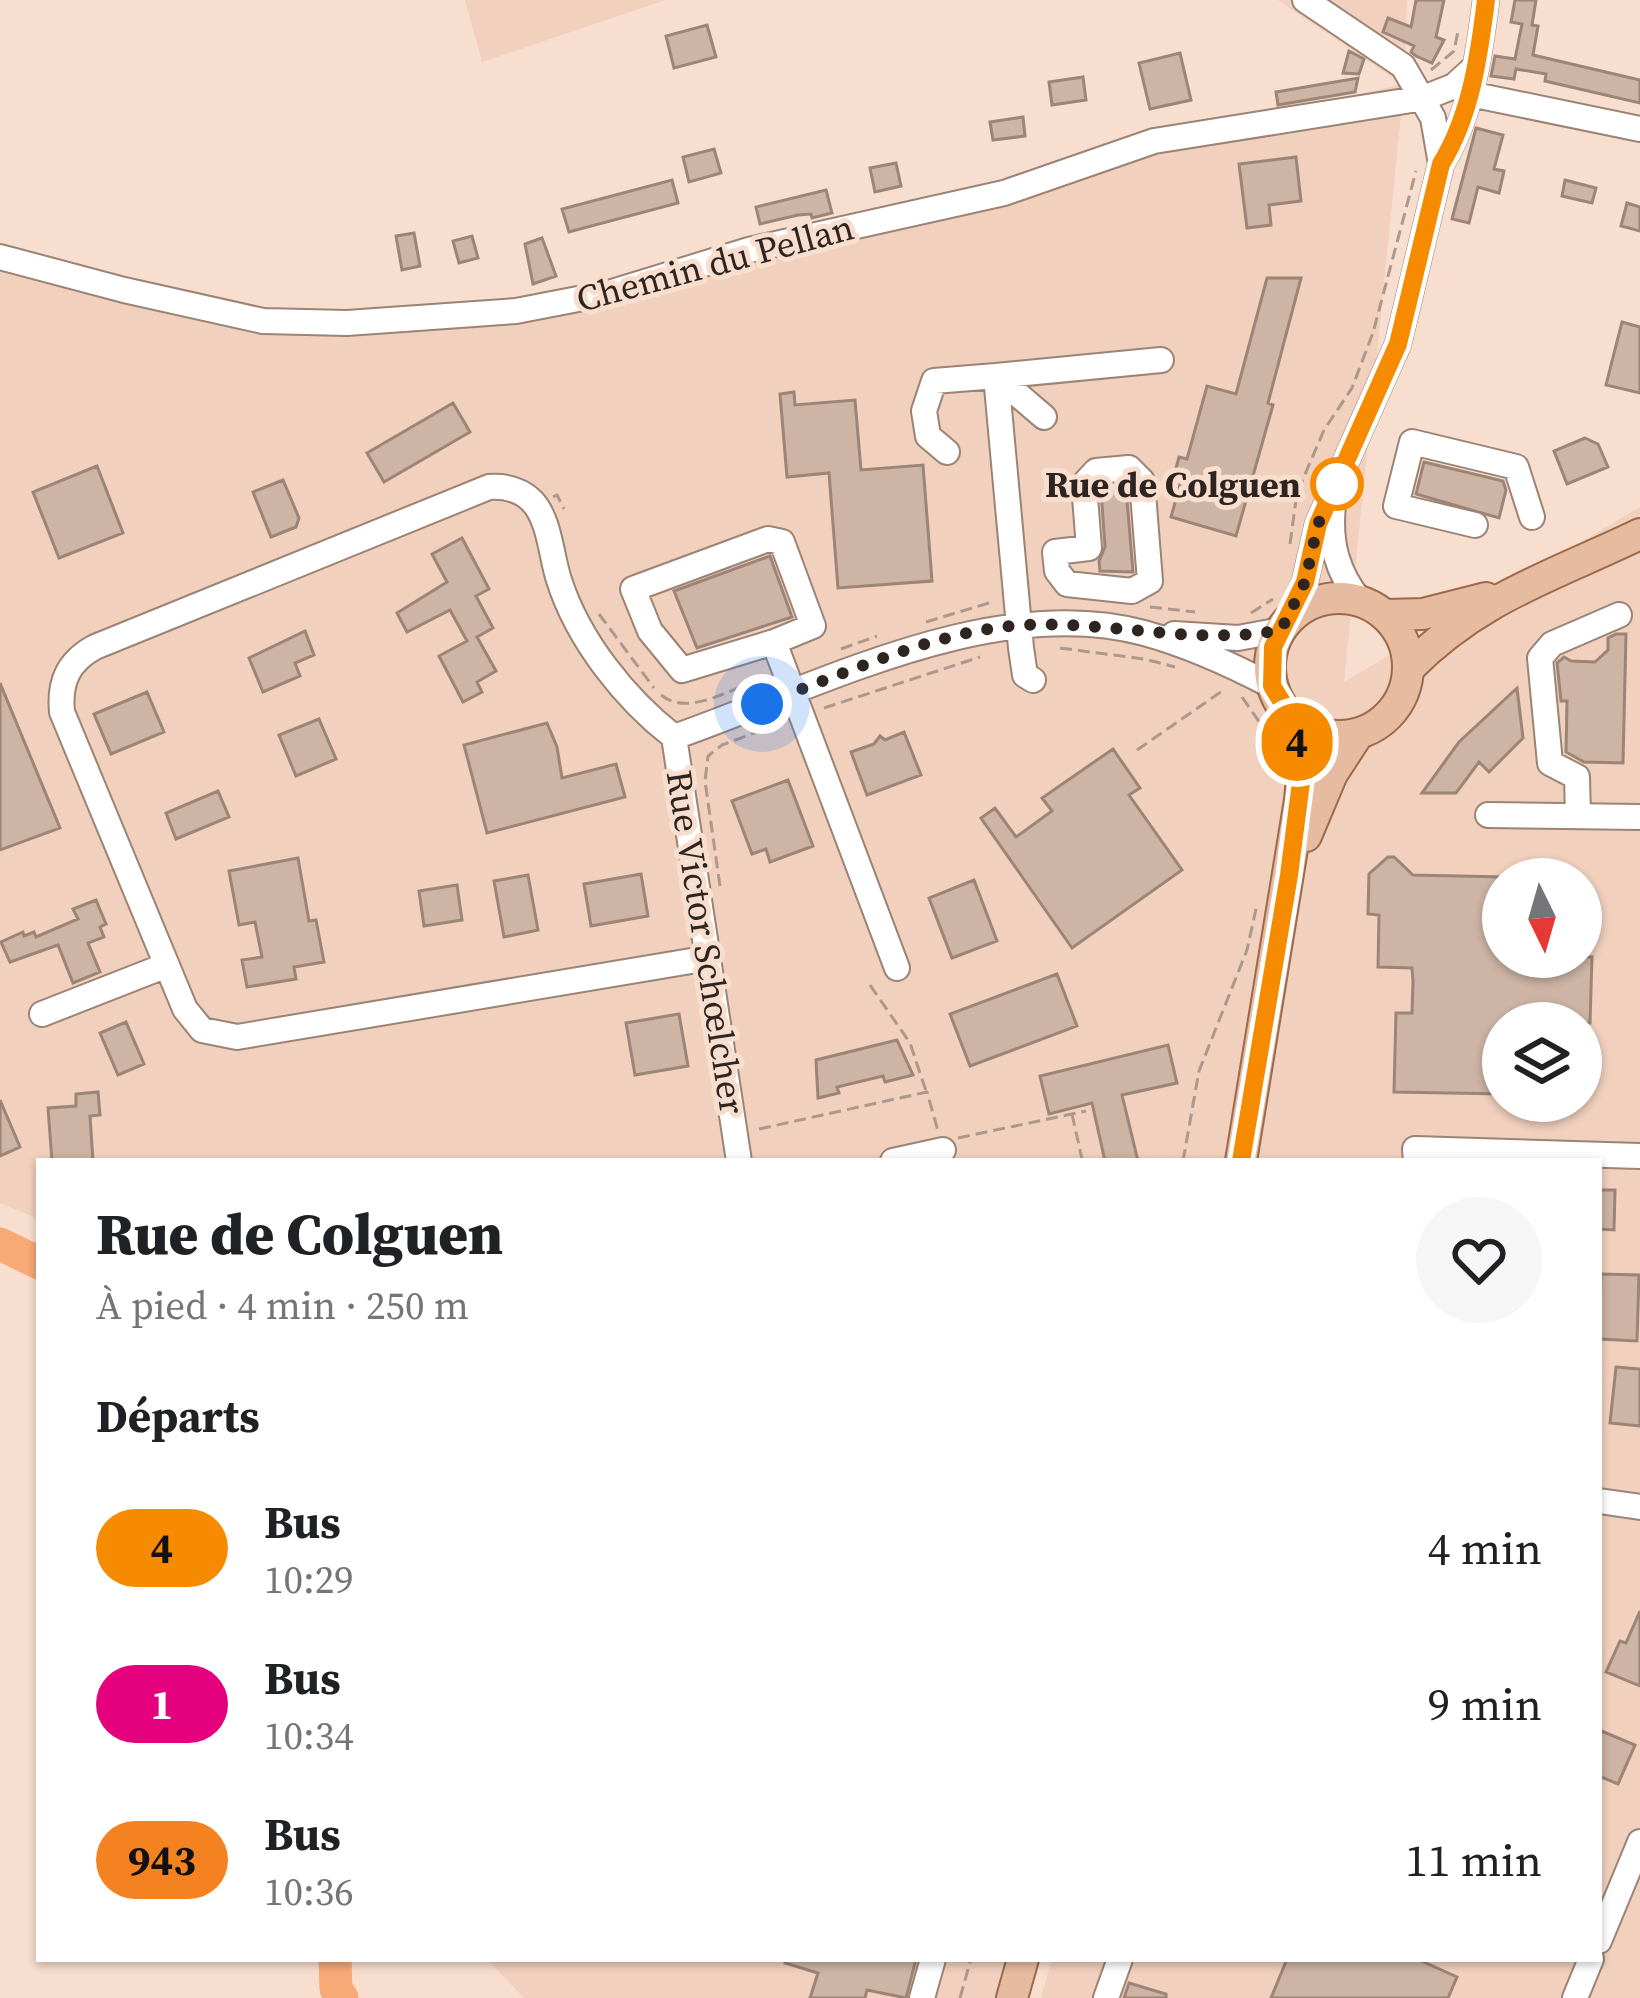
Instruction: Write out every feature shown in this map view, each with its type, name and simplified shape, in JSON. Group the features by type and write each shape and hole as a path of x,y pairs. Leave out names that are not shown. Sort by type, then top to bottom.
{"main road":[{"path":"1242,1158 1303,767 1283,730 1272,686 1270,666 1282,616 1329,599 1423,614 1506,593 1640,534"},
{"path":"1409,668 1436,641 1506,593"},
{"path":"1283,730 1358,734 1378,725 1394,710 1405,690 1406,646 1373,608"},
{"path":"1289,875 1333,774 1358,734"},
{"path":"1012,1998 1022,1962"}],"street":[{"path":"1305,0 1402,66 1423,99 1441,164"},
{"path":"674,737 799,704 934,642 1021,637 1074,625 1143,619 1238,638 1282,616 1305,582 1318,524 1400,337 1441,164 1454,144 1470,94 1486,0"},
{"path":"1423,99 1454,86 1476,66"},
{"path":"1423,99 1470,94 1640,129"},
{"name":"Chemin du Pellan","path":"0,257 263,321 346,323 516,311 609,293 749,250 1004,193 1154,141 1423,99"},
{"path":"947,452 928,436 924,410 934,381 1161,360"},
{"path":"996,376 1044,417"},
{"path":"996,376 1025,675 1033,680"},
{"path":"1474,525 1396,506 1412,442 1516,467 1532,517"},
{"path":"1014,557 1055,552 1089,548 1082,491 1089,477 1096,471 1120,468 1138,473 1150,581 1132,592 1074,588 1061,578 1055,552"},
{"path":"524,496 488,488 95,646 78,656 67,671 62,712 167,964 193,1021 202,1030 237,1037 709,958"},
{"path":"1334,490 1338,569 1373,608"},
{"name":"Rue Victor Schœlcher","path":"524,496 560,583 596,650 647,716 674,737 740,1158"},
{"path":"768,539 782,542 813,626 774,642 682,670 650,632 633,590 768,539"},
{"path":"1578,817 1577,776 1550,763 1540,658 1552,644 1619,615"},
{"path":"1143,619 1272,686"},
{"path":"774,642 897,968"},
{"path":"1488,815 1640,817"},
{"path":"42,1014 167,964"},
{"path":"907,1158 944,1150"},
{"path":"1416,1155 1640,1156"},
{"path":"1602,1501 1640,1507"},
{"path":"1602,1934 1640,1842"},
{"path":"922,1998 932,1962"},
{"path":"1106,1998 1119,1962"},
{"path":"1575,1998 1591,1962"}],"path":[{"path":"1423,99 1454,51 1459,30"},
{"path":"1400,337 1374,330 1416,171"},
{"path":"524,496 557,495 567,522"},
{"path":"913,626 1018,597"},
{"path":"588,599 657,692 670,702 694,704 749,684"},
{"path":"1143,619 1204,613"},
{"path":"1244,617 1282,616"},
{"path":"836,650 893,632"},
{"path":"1021,637 1178,668"},
{"path":"722,897 705,781 708,756 799,704 978,657"},
{"path":"1214,678 1232,685 1283,730"},
{"path":"1137,750 1232,685"},
{"path":"1184,1158 1199,1071 1247,950 1256,908"},
{"path":"870,985 910,1043 941,1142 1086,1111"},
{"path":"756,1130 927,1092"},
{"path":"1072,1114 1082,1158"},
{"path":"960,1998 970,1962"}],"shaded area":[{"path":"465,0 665,0 482,62"},
{"path":"1278,0 1407,0 1404,84 1344,682 1640,507 1640,1998 1041,1998 1051,1962 1602,1962 1602,1158 36,1158 36,1218 0,1203 0,268 325,331 537,299 1402,84"},
{"path":"490,1962 1022,1962 1012,1998 524,1998"}],"building":[{"path":"1416,0 1444,0 1436,37 1444,40 1432,63 1411,52 1414,46 1383,32 1388,18 1411,27"},
{"path":"1515,0 1536,0 1533,55 1640,80 1640,103 1545,81 1546,74 1516,69 1514,79 1491,76 1495,56 1515,59 1522,24 1511,22"},
{"path":"707,25 716,57 674,68 666,36"},
{"path":"1349,51 1364,59 1359,74 1343,73"},
{"path":"1180,53 1191,100 1150,109 1139,63"},
{"path":"1083,77 1086,100 1052,105 1049,82"},
{"path":"1358,78 1355,92 1278,105 1276,92"},
{"path":"1023,117 1025,136 993,140 990,122"},
{"path":"1476,128 1503,135 1494,169 1504,171 1499,193 1478,187 1469,223 1452,219"},
{"path":"714,149 721,173 689,182 683,157"},
{"path":"1296,157 1301,201 1269,205 1271,225 1247,228 1239,164"},
{"path":"896,163 901,186 875,192 870,168"},
{"path":"672,180 678,203 569,232 562,209"},
{"path":"1565,180 1596,188 1592,203 1562,196"},
{"path":"826,190 832,213 760,224 756,207"},
{"path":"1627,203 1640,207 1640,231 1621,226"},
{"path":"414,233 420,266 402,270 396,236"},
{"path":"472,236 478,258 459,263 453,241"},
{"path":"542,238 556,276 533,284 525,244"},
{"path":"1267,278 1301,278 1268,403 1273,405 1236,536 1171,517 1183,474 1175,472 1179,457 1187,459 1207,386 1236,394"},
{"path":"1622,322 1640,327 1640,393 1606,385"},
{"path":"794,392 795,405 855,400 861,470 923,465 932,581 838,588 829,473 787,477 780,394"},
{"path":"453,403 470,432 384,482 367,453"},
{"path":"1585,438 1598,444 1608,467 1567,484 1554,451"},
{"path":"1424,462 1503,481 1506,490 1499,518 1416,494"},
{"path":"97,466 123,533 59,558 33,492"},
{"path":"283,480 299,518 296,527 271,537 253,492"},
{"path":"1126,488 1133,572 1100,571 1105,547 1101,490"},
{"path":"462,538 489,589 476,596 493,628 477,637 496,671 477,682 482,692 463,702 439,656 467,641 450,610 407,632 397,613 447,582 432,554"},
{"path":"770,556 792,617 697,648 674,591"},
{"path":"305,631 314,655 295,663 300,676 263,692 249,658"},
{"path":"1626,634 1623,763 1584,762 1566,752 1567,701 1561,701 1557,663 1564,657 1595,662 1608,650 1608,638"},
{"path":"0,683 60,828 0,850"},
{"path":"1517,688 1523,738 1489,772 1479,762 1456,793 1422,793 1459,742"},
{"path":"147,692 164,732 111,754 94,714"},
{"path":"319,719 336,759 296,776 279,735"},
{"path":"547,723 562,778 616,764 625,797 487,833 464,745"},
{"path":"904,732 921,775 867,795 851,752 874,744 880,736 885,740"},
{"path":"1113,749 1140,788 1129,795 1182,870 1072,948 981,818 995,808 1016,837 1052,811 1042,798"},
{"path":"788,780 813,846 770,862 766,849 752,854 732,801"},
{"path":"218,791 229,817 176,839 166,813"},
{"path":"1394,857 1413,875 1482,877 1482,978 1591,978 1591,1002 1482,1002 1482,1094 1394,1092 1396,1013 1412,1013 1412,968 1378,967 1379,915 1368,914 1369,874"},
{"path":"298,858 309,921 316,920 324,962 294,967 296,979 247,987 242,960 262,957 255,922 239,925 229,871"},
{"path":"641,874 648,916 591,926 584,884"},
{"path":"528,875 538,930 504,937 494,881"},
{"path":"974,880 997,941 952,958 929,898"},
{"path":"457,885 462,920 424,926 419,891"},
{"path":"96,900 106,924 100,927 104,937 88,943 100,972 73,983 58,945 10,962 1,942 23,932 24,936 34,932 36,937 78,919 73,909"},
{"path":"1057,974 1077,1026 970,1066 950,1014"},
{"path":"679,1014 688,1066 635,1075 626,1023"},
{"path":"126,1022 144,1064 118,1075 100,1033"},
{"path":"897,1040 913,1075 885,1082 883,1076 837,1087 839,1093 818,1098 816,1060"},
{"path":"1168,1045 1177,1083 1122,1095 1137,1158 1104,1158 1092,1103 1049,1114 1040,1076"},
{"path":"98,1092 100,1115 90,1116 93,1158 52,1158 48,1108 76,1106 76,1094"},
{"path":"0,1100 20,1147 0,1156"},
{"path":"1602,1190 1615,1190 1614,1230 1602,1229"},
{"path":"1602,1274 1639,1275 1637,1341 1602,1339"},
{"path":"1616,1367 1640,1369 1640,1426 1610,1423"},
{"path":"1640,1611 1640,1686 1606,1672"},
{"path":"1602,1731 1635,1745 1618,1784 1602,1777"},
{"path":"915,1962 906,1998 867,1990 865,1998 810,1998 818,1973 785,1963"},
{"path":"1286,1962 1424,1962 1457,1977 1448,1998 1271,1998"},
{"path":"1129,1983 1166,1994 1166,1998 1124,1998"}],"waterway":[{"path":"0,1244 36,1262"},
{"path":"335,1962 336,1989 342,1998"}],"bus line":[{"name":"4","path":"1242,1158 1303,767 1292,718 1272,686 1273,647 1305,582 1318,524 1398,344 1441,164 1454,144 1470,94 1486,0"}],"place":[{"name":"Rue de Colguen","path":"1337,484"}],"route":[{"path":"762,704 934,642 978,631 1074,625 1238,638 1281,630 1305,582 1318,524 1337,484"}]}
